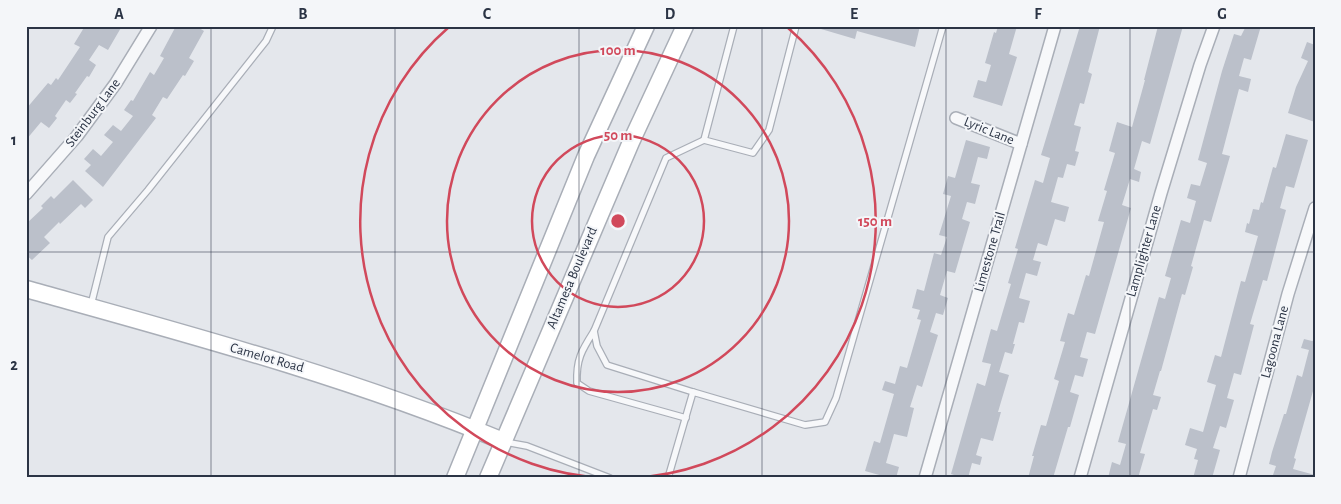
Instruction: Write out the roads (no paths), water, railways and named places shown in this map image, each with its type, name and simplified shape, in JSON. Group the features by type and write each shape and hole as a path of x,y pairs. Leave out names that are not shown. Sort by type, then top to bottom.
{"main road":[{"path":"455,478 586,156 646,26"},
{"name":"Altamesa Boulevard","path":"488,478 631,142 685,26"},
{"name":"Camelot Road","path":"26,289 332,378 438,415 503,441"}],"street":[{"name":"Steinburg Lane","path":"26,194 77,136 116,83 151,26"},
{"name":"Limestone Trail","path":"925,478 1054,26"},
{"name":"Lamplighter Lane","path":"1080,478 1161,193 1200,65 1214,26"},
{"name":"Lyric Lane","path":"956,118 1021,144"},
{"name":"Lagoona Lane","path":"1239,478 1288,294 1315,208"}],"lane":[{"path":"90,307 108,237 148,190 266,41 273,26"},
{"path":"704,140 734,26"},
{"path":"686,418 589,391 577,383 576,368 582,350 594,331 666,158 704,140 753,153 770,130 796,26"},
{"path":"594,331 597,346 607,365 806,425 825,422 836,398 943,26"},
{"path":"668,478 693,392"},
{"path":"503,441 527,446 610,478"}]}
